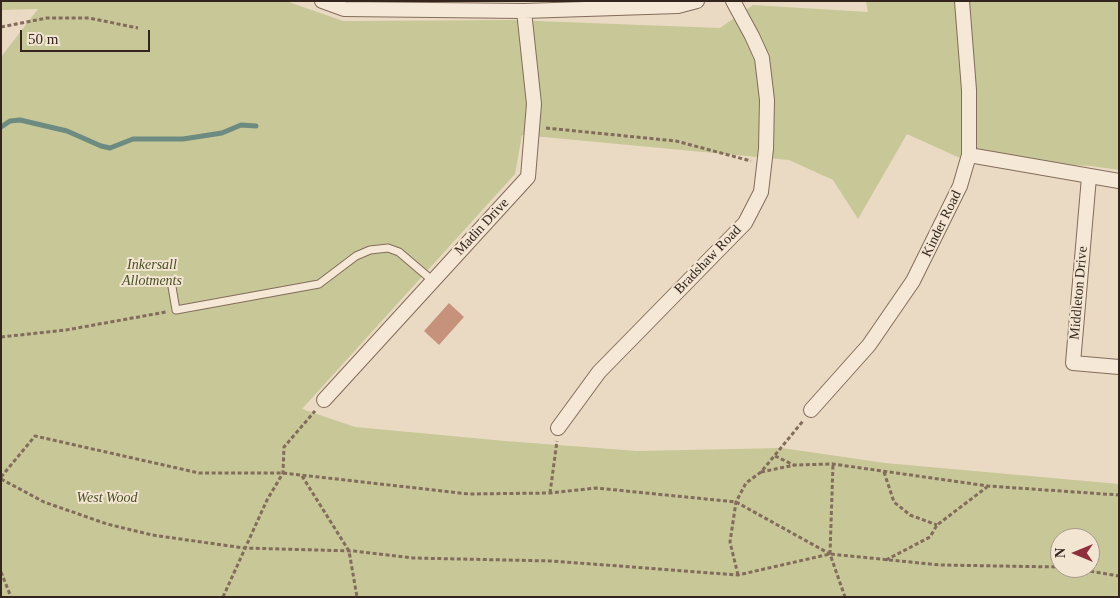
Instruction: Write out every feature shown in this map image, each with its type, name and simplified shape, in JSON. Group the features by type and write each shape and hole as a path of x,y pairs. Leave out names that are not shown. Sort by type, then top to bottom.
{"street":[{"path":"322,1 344,9 524,11 573,6 678,6 697,1"},
{"name":"Bradshaw Road","path":"558,428 599,372 745,223 761,192 767,100 762,58 732,1"},
{"name":"Kinder Road","path":"811,410 869,345 913,281 960,186 969,155 969,90 962,1"},
{"name":"Madin Drive","path":"324,400 528,177 534,104 524,11"},
{"path":"969,155 1119,181"},
{"name":"Middleton Drive","path":"1089,177 1073,363 1119,367"}],"lane":[{"path":"172,280 176,310 319,284 356,256 370,250 388,248 399,252 433,281"}],"path":[{"path":"1,27 47,18 89,18 138,28"},
{"path":"532,126 676,141 764,164"},
{"path":"1,337 66,330 176,310"},
{"path":"222,597 267,500 283,473 284,447 324,400"},
{"path":"738,575 730,542 736,502 746,483 761,472 811,410"},
{"path":"550,493 558,428"},
{"path":"830,554 736,502 596,488 550,493 469,494 283,473 199,473 35,436 1,478 44,502 107,524 152,535 244,548 348,551 413,558 552,561 738,575 830,554 940,565 1050,568"},
{"path":"775,456 795,465"},
{"path":"761,472 795,465 833,464 988,486 1119,495"},
{"path":"833,464 830,554 845,597"},
{"path":"884,472 894,502 910,515 937,525"},
{"path":"302,475 348,551 357,597"},
{"path":"886,560 930,537 937,525 988,486"},
{"path":"1,572 11,597"},
{"path":"1100,573 1119,576"}],"green space":[{"path":"1,1 286,1 343,21 511,20 720,28 753,5 868,12 866,1 1119,1 1119,170 1091,166 960,158 907,134 858,219 833,180 789,160 522,135 515,174 302,409 355,427 505,441 637,451 782,448 885,463 1119,484 1119,597 1,597 1,57 38,9 1,10"}],"building":[{"path":"449,303 464,317 439,345 424,331"}],"waterway":[{"path":"1,127 10,121 20,120 67,131 110,148 133,139 183,139 222,133 241,125 256,126"}],"park label":[{"name":"Inkersall Allotments","path":"152,274"},
{"name":"West Wood","path":"107,498"}]}
